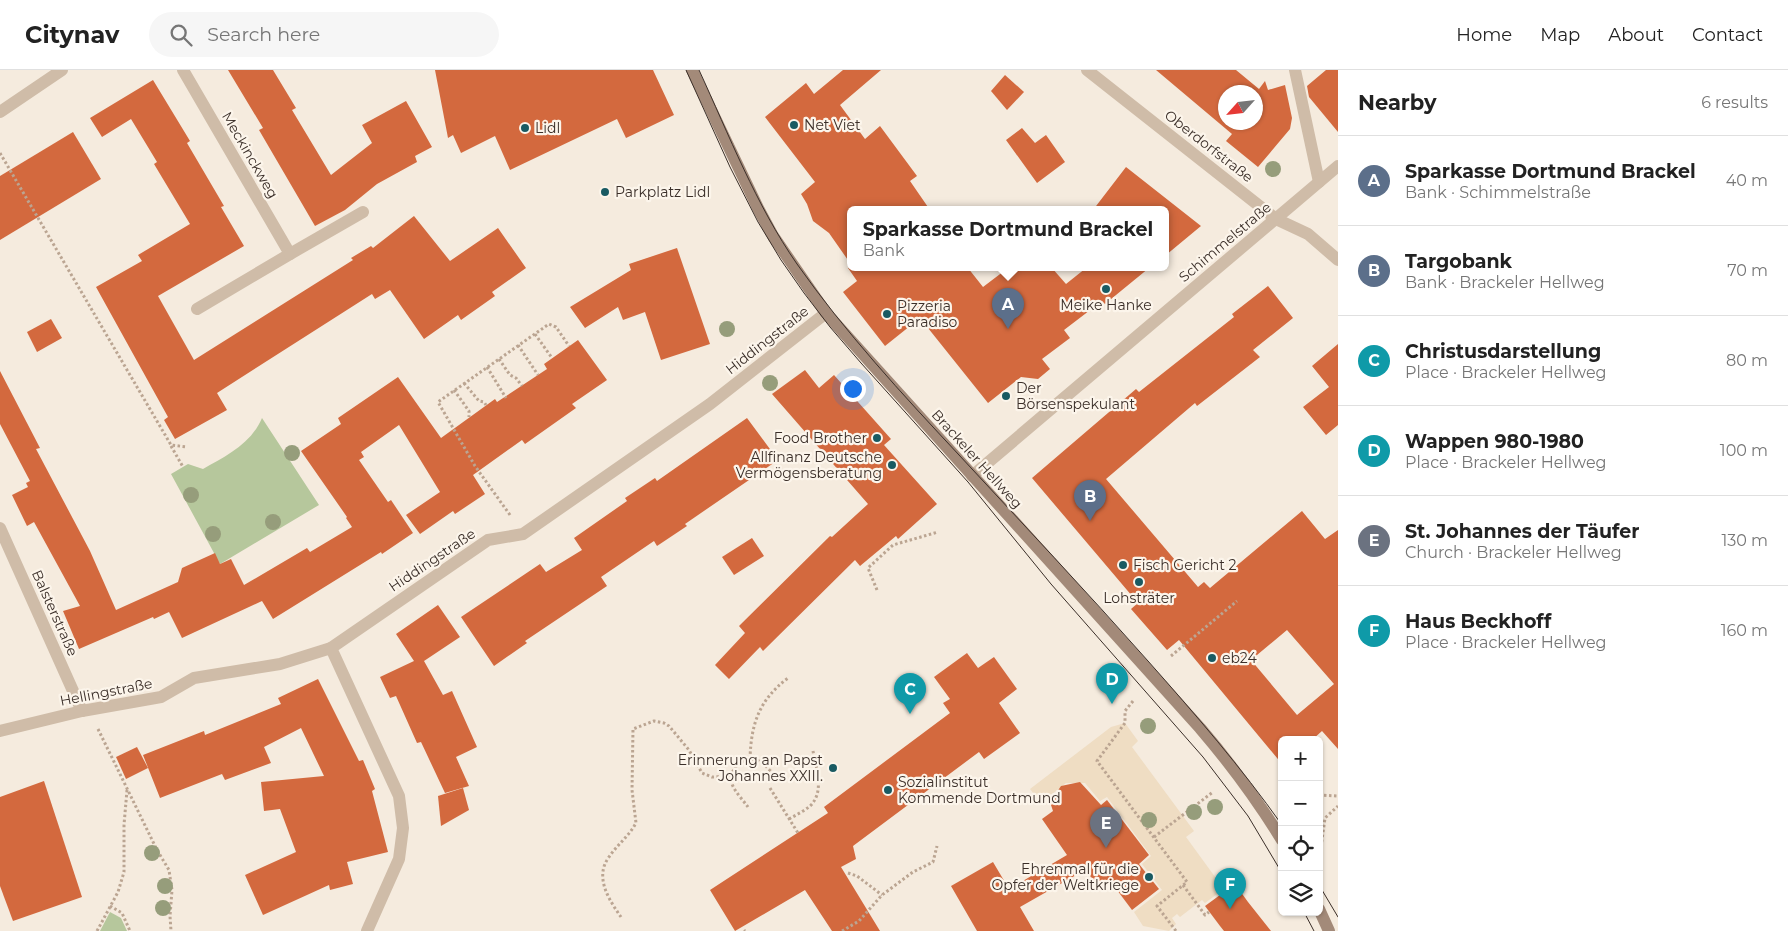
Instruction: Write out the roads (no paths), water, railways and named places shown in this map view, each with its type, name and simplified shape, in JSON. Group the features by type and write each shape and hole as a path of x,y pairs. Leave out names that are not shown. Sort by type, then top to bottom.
{"main road":[{"name":"Brackeler Hellweg","path":"692,70 773,236 826,313 1218,749 1278,834"},
{"path":"1322,916 1329,931 1338,922"}],"street":[{"path":"0,112 62,70"},
{"name":"Meckinckweg","path":"183,70 290,254"},
{"name":"Oberdorfstraße","path":"1087,70 1276,218 1308,234 1338,260"},
{"path":"1295,70 1319,182"},
{"name":"Schimmelstraße","path":"972,476 1338,166"},
{"path":"198,309 363,212"},
{"name":"Hiddingstraße","path":"331,648 488,540 523,534 710,404 826,313"},
{"name":"Balsterstraße","path":"0,528 85,710"},
{"path":"331,648 399,796 403,828 399,859 368,931"},
{"name":"Hellingstraße","path":"0,731 85,710 161,697 194,678 280,664 331,648"}],"tram line":[{"path":"686,70 730,167 758,222 804,293 830,327 968,482 1051,584 1203,757 1248,816 1281,871"},
{"path":"699,70 756,194 782,241 815,289 895,386 1101,609 1183,701 1234,762 1278,820"},
{"path":"1323,892 1338,917"},
{"path":"1306,916 1314,931"}],"place":[{"name":"Net Viet","path":"794,125"},
{"name":"Lidl","path":"525,128"},
{"name":"Parkplatz Lidl","path":"605,192"},
{"name":"Meike Hanke","path":"1106,289"},
{"name":"Pizzeria Paradiso","path":"887,314"},
{"name":"Sparkasse Dortmund Brackel","path":"1008,329"},
{"name":"Der Börsenspekulant","path":"1006,396"},
{"name":"Food Brother","path":"877,438"},
{"name":"Allfinanz Deutsche Vermögensberatung","path":"892,465"},
{"name":"Targobank","path":"1090,521"},
{"name":"Fisch Gericht 2","path":"1123,565"},
{"name":"Lohsträter","path":"1139,582"},
{"name":"eb24","path":"1212,658"},
{"name":"Wappen 980-1980","path":"1112,704"},
{"name":"Christusdarstellung","path":"910,714"},
{"name":"Erinnerung an Papst Johannes XXIII.","path":"833,768"},
{"name":"Sozialinstitut Kommende Dortmund","path":"888,790"},
{"name":"St. Johannes der Täufer","path":"1106,848"},
{"name":"Ehrenmal für die Opfer der Weltkriege","path":"1149,877"},
{"name":"Haus Beckhoff","path":"1230,909"}]}
